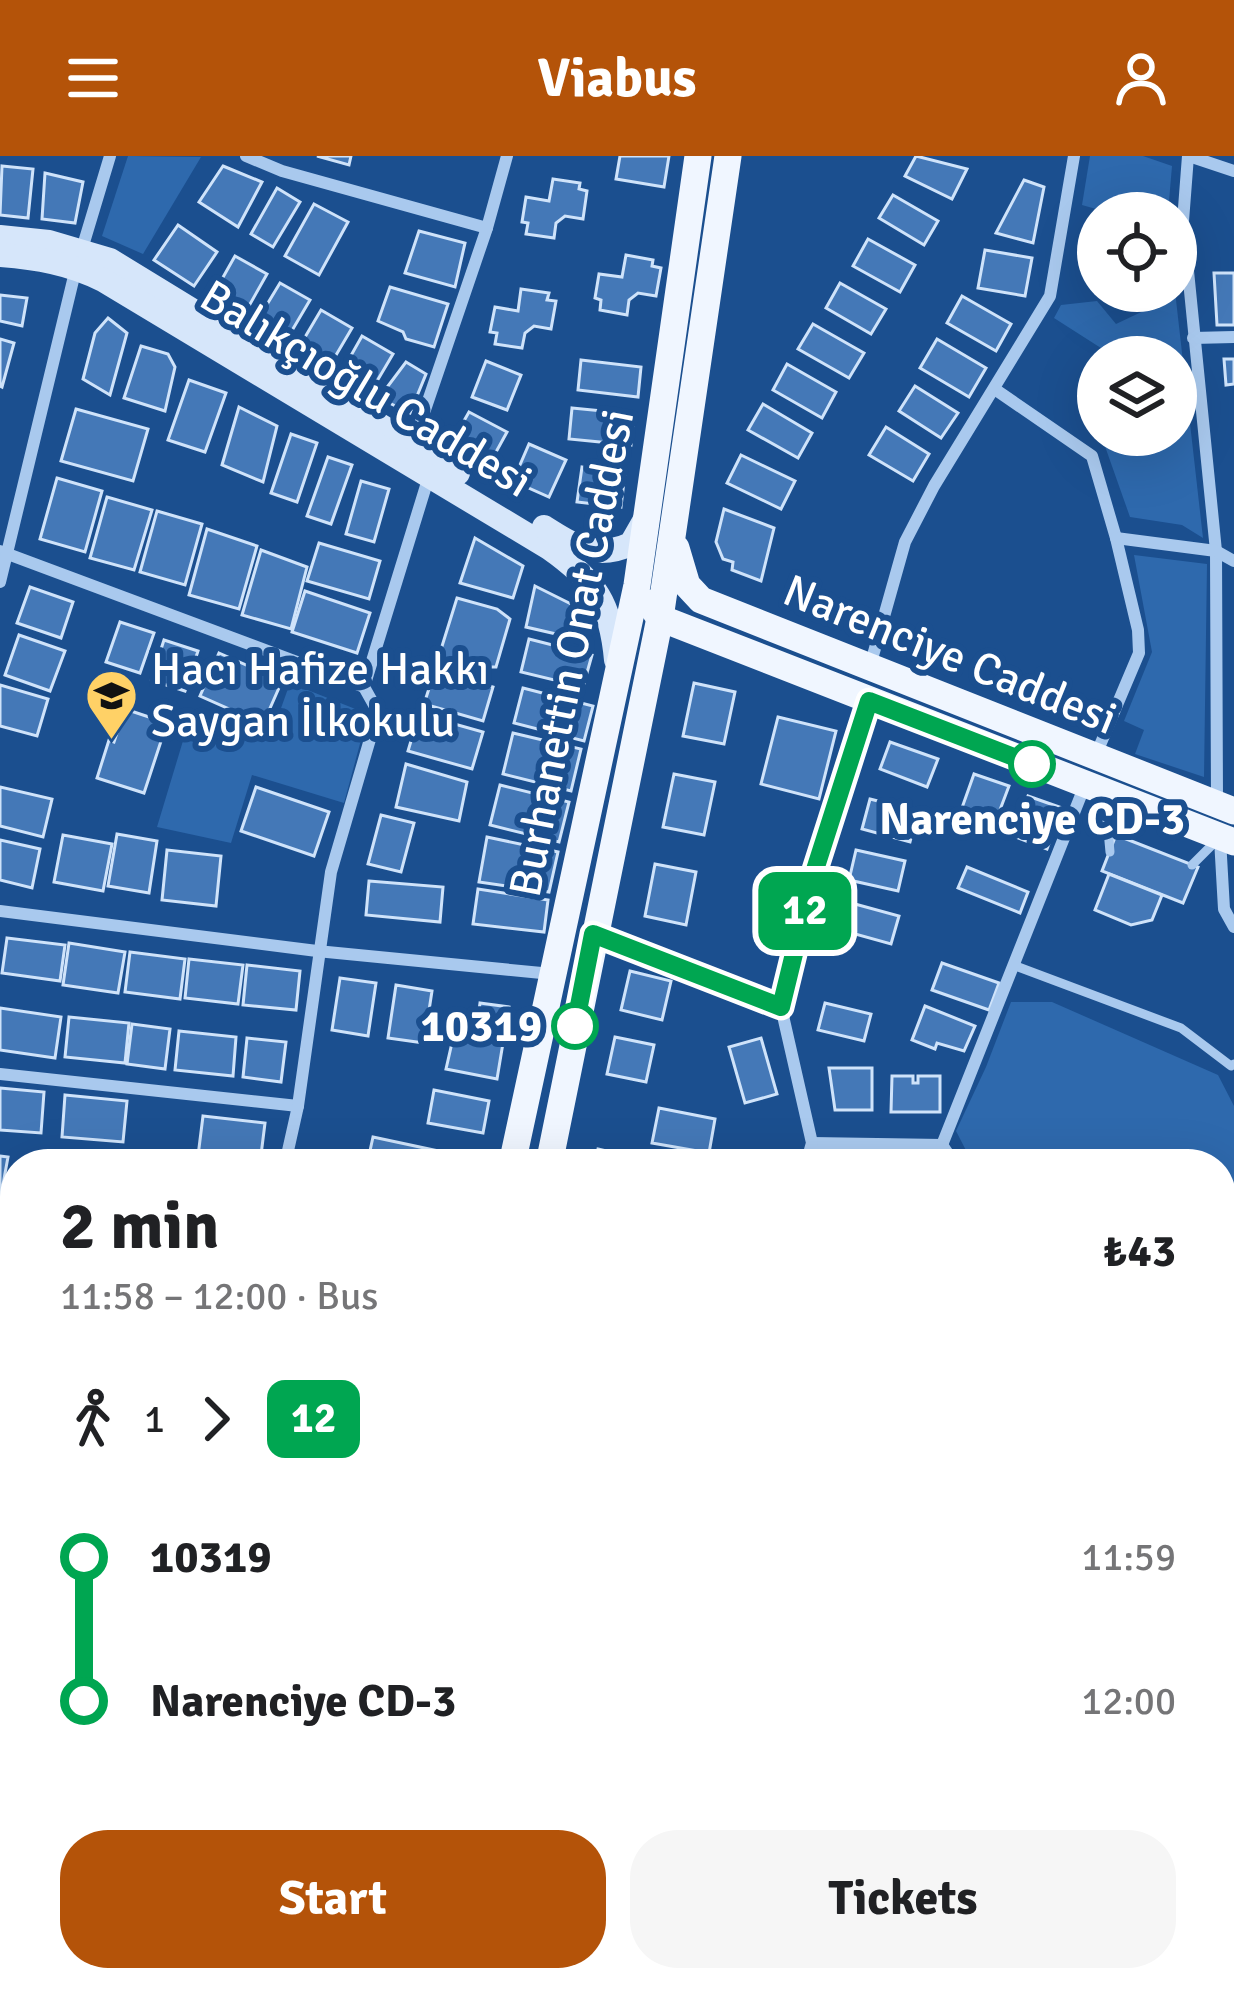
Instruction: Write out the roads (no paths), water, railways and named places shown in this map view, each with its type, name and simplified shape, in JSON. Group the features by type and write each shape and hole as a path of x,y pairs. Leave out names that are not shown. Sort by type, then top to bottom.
{"main road":[{"name":"Burhanettin Onat Caddesi","path":"515,1149 637,585 698,156"},
{"name":"Burhanettin Onat Caddesi","path":"552,1149 660,618 728,156"},
{"name":"Narenciye Caddesi","path":"674,538 680,570 701,601 869,670 1227,840"},
{"path":"637,585 660,618"},
{"name":"Narenciye Caddesi","path":"660,618 869,701 1095,778 1226,808"}],"street":[{"path":"0,583 79,258 110,156"},
{"path":"246,156 282,171 487,228"},
{"path":"412,445 507,156"},
{"path":"869,670 905,542 1050,296 1074,156"},
{"path":"1193,336 1183,221 1189,156 1234,171"},
{"name":"Balıkçıoğlu Caddesi","path":"0,237 79,258 549,548 582,574 607,606 617,672"},
{"name":"Balıkçıoğlu Caddesi","path":"0,255 110,260 556,534 598,554 637,585"},
{"path":"1197,338 1234,337"},
{"path":"1197,375 1216,551 1226,808"},
{"path":"942,1144 1095,778 1139,653 1138,630 1092,456 996,390"},
{"path":"364,687 430,475"},
{"path":"598,554 631,544 649,514"},
{"path":"1116,538 1216,551 1234,561"},
{"path":"4,552 364,687 378,712 331,872 288,1149"},
{"path":"810,1149 781,1007 813,876 869,701"},
{"path":"1227,840 1224,909 1234,927"},
{"path":"0,911 317,951 552,974"},
{"path":"593,934 781,1007"},
{"path":"0,1074 298,1106"},
{"path":"812,1143 942,1144"},
{"path":"942,1144 945,1149"}],"lane":[{"path":"1095,778 1110,851"},
{"path":"1192,865 1227,840"},
{"path":"1013,965 1181,1028 1234,1064"}],"place":[{"name":"Hacı Hafize Hakkı Saygan İlkokulu","path":"112,741"},
{"name":"Narenciye CD-3","path":"1032,764"},
{"name":"10319","path":"575,1026"}]}
